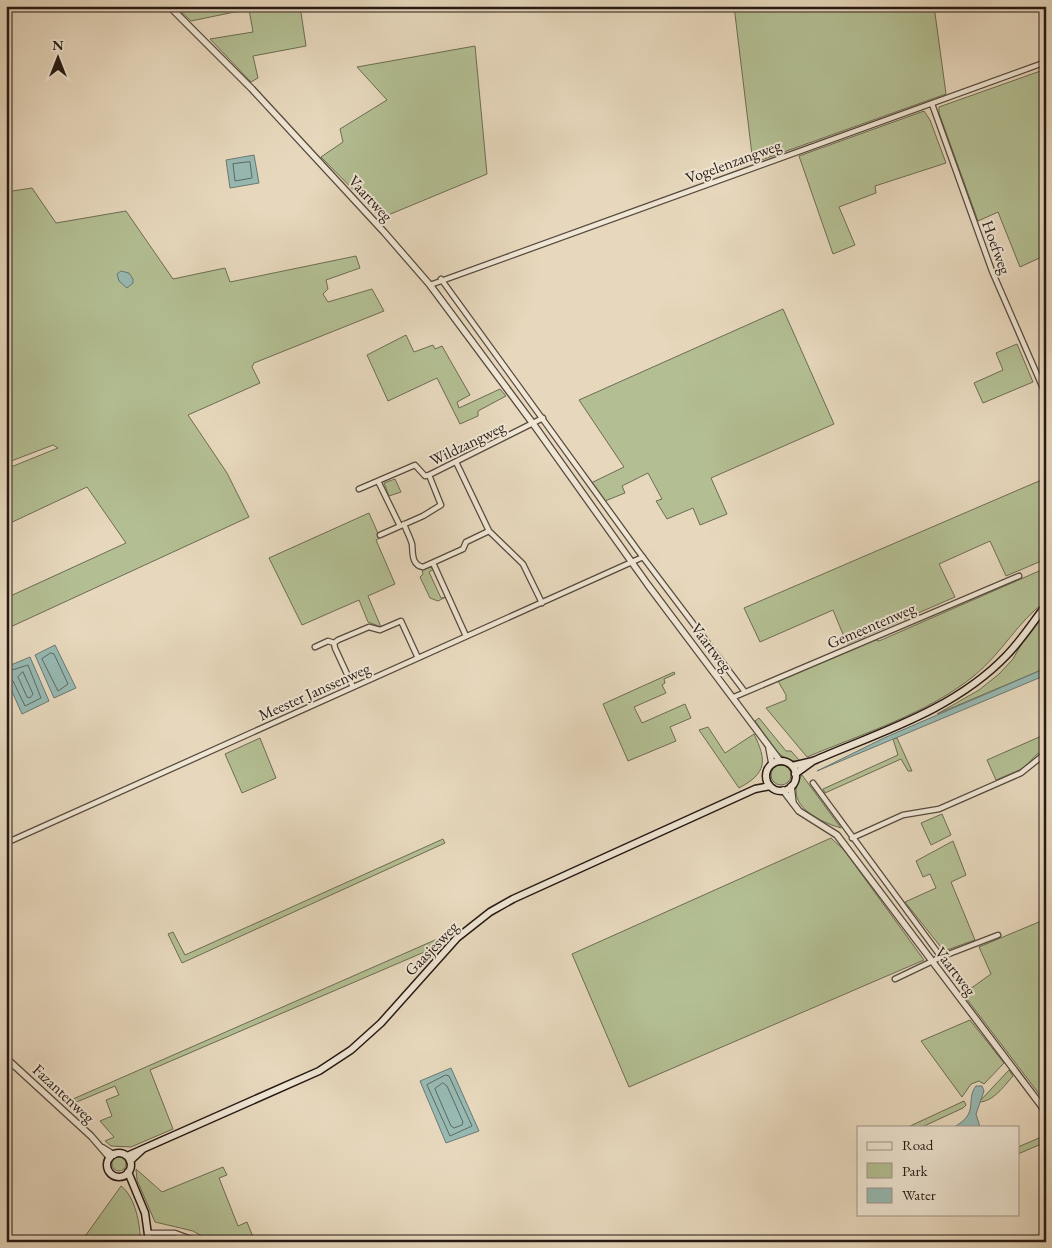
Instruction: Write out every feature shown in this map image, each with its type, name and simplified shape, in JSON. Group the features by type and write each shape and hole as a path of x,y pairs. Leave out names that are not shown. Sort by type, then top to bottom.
{"main road":[{"path":"813,761 795,774 791,786 783,790 770,786 766,778 767,770 772,764 780,761 792,766 813,761 927,712 964,691 1007,655 1046,605"},
{"path":"792,766 795,774"},
{"name":"Gaasjesweg","path":"755,789 766,778"},
{"name":"Gaasjesweg","path":"129,1159 143,1149 319,1071 351,1050 381,1023 457,938 490,912 513,899 755,789 770,786"},
{"path":"126,1174 115,1176 110,1172 108,1164 112,1156 121,1154 129,1159 126,1174 142,1206 149,1242"}],"street":[{"name":"Vaartweg","path":"169,6 252,89 384,232 430,285 534,424 632,563 780,761"},
{"name":"Vogelenzangweg","path":"430,285 442,279 1046,62"},
{"name":"Hoefweg","path":"932,104 992,271 1046,395"},
{"name":"Vaartweg","path":"442,279 643,557 745,692"},
{"path":"534,424 543,418"},
{"name":"Wildzangweg","path":"359,489 415,466 424,476 429,475 534,424"},
{"path":"456,462 489,531 526,567 542,603"},
{"path":"380,535 441,505 429,475"},
{"path":"378,481 412,545 411,551 420,567 463,549 466,542 489,531"},
{"path":"632,563 643,557"},
{"path":"433,563 466,636"},
{"name":"Meester Janssenweg","path":"6,843 632,563"},
{"name":"Gemeentenweg","path":"734,697 1019,576"},
{"path":"315,647 328,641 334,643 369,626 380,630 401,621 418,658"},
{"path":"334,643 353,687"},
{"name":"Vaartweg","path":"769,748 772,764"},
{"path":"845,846 853,839 903,815 939,809 1012,777 1028,768 1046,753"},
{"name":"Vaartweg","path":"813,783 941,957"},
{"path":"791,786 793,803"},
{"name":"Vaartweg","path":"783,790 808,818 830,829 845,846 1046,1112"},
{"path":"895,979 941,957 998,936"},
{"name":"Fazantenweg","path":"6,1058 112,1156"},
{"path":"148,1233 175,1233 199,1242"}],"green space":[{"path":"175,6 300,6 306,46 253,56 258,78 251,82 210,39 253,32 249,9 191,21"},
{"path":"734,6 934,6 946,94 753,163"},
{"path":"475,46 487,174 381,218 321,157 343,142 340,129 387,100 357,67"},
{"path":"1046,69 1046,255 1020,267 998,212 978,221 939,113 939,107"},
{"path":"924,111 930,120 946,163 875,186 876,193 839,207 855,245 833,254 799,156"},
{"path":"32,188 56,223 126,211 173,279 225,268 230,282 356,256 360,268 326,280 328,289 323,294 328,302 372,289 384,311 254,363 252,367 260,383 188,415 227,473 249,517 6,629 6,598 126,543 87,487 6,525 6,469 58,448 53,445 6,463 6,192"},
{"path":"783,309 834,424 711,478 727,514 700,525 693,508 667,519 656,501 662,499 648,473 622,486 625,493 605,501 591,483 624,467 579,400"},
{"path":"406,335 414,352 433,345 435,349 442,346 470,395 457,402 459,408 500,389 506,396 478,411 478,416 460,424 437,378 388,401 367,355"},
{"path":"1017,344 1033,382 983,403 974,383 1003,370 996,353"},
{"path":"1046,478 1046,559 1006,576 990,541 939,564 955,597 847,644 833,610 760,642 744,608"},
{"path":"395,479 401,492 389,496 384,483"},
{"path":"369,513 380,538 376,540 395,584 368,596 381,627 368,622 359,600 302,625 269,558"},
{"path":"429,567 434,569 429,572 441,598 446,597 438,601 430,598 420,577 423,574 422,569"},
{"path":"1046,568 1046,601 1027,618 994,657 975,675 937,701 916,712 807,757 766,708 786,700 786,695 778,681 874,639 879,641"},
{"path":"1046,610 1046,668 937,714 979,690 999,674 1013,659 1026,636"},
{"path":"674,672 675,674 664,679 665,683 662,685 666,693 634,707 642,723 685,704 691,718 670,727 676,741 628,761 603,704"},
{"path":"759,718 786,751 791,751 800,761 792,761 785,758 773,747 755,721"},
{"path":"708,727 725,753 754,734 762,759 762,765 755,777 739,788 699,730"},
{"path":"1046,734 1046,750 1037,754 1024,768 996,780 987,760"},
{"path":"260,738 276,778 242,793 225,754"},
{"path":"897,738 912,771 908,771 901,759 825,793 823,789 898,755 893,739"},
{"path":"781,765 788,768 791,775 788,782 781,785 774,782 771,775 774,768"},
{"path":"802,775 841,828 813,816 799,802 796,794 797,785"},
{"path":"942,814 951,835 931,845 921,823"},
{"path":"831,838 844,850 924,960 629,1087 572,954"},
{"path":"443,839 445,843 182,963 168,934 173,932 185,955"},
{"path":"953,841 966,875 951,882 975,940 944,951 905,902 936,888 930,874 923,877 916,861"},
{"path":"1046,919 1046,1103 963,994 991,974 979,947"},
{"path":"451,933 443,943 429,950 150,1070 173,1129 131,1147 111,1146 105,1141 114,1137 100,1121 112,1116 106,1100 119,1095 115,1086 67,1106 64,1103"},
{"path":"970,1020 1004,1063 984,1084 979,1081 971,1084 962,1097 921,1041"},
{"path":"1009,1070 1013,1076 1002,1089 989,1099 979,1102"},
{"path":"964,1101 966,1105 924,1126 910,1126"},
{"path":"1046,1135 1046,1142 1020,1153 1020,1146"},
{"path":"116,1157 122,1157 126,1164 122,1171 116,1171 112,1167 112,1161"},
{"path":"223,1167 227,1175 219,1178 238,1226 247,1222 255,1242 212,1242 193,1231 155,1222 137,1180 136,1169 162,1192"},
{"path":"121,1186 130,1197 136,1212 140,1242 81,1242"}],"water":[{"path":"254,155 259,183 230,188 226,160"},
{"path":"121,271 129,273 133,279 133,283 127,288 119,281 117,274"},
{"path":"55,645 76,688 54,698 35,655"},
{"path":"30,657 49,701 22,714 6,678 6,667"},
{"path":"1046,668 1046,675 817,771 884,738"},
{"path":"451,1068 479,1131 446,1143 420,1081"},
{"path":"976,1086 982,1086 984,1091 976,1114 980,1126 956,1126 967,1117"}]}
